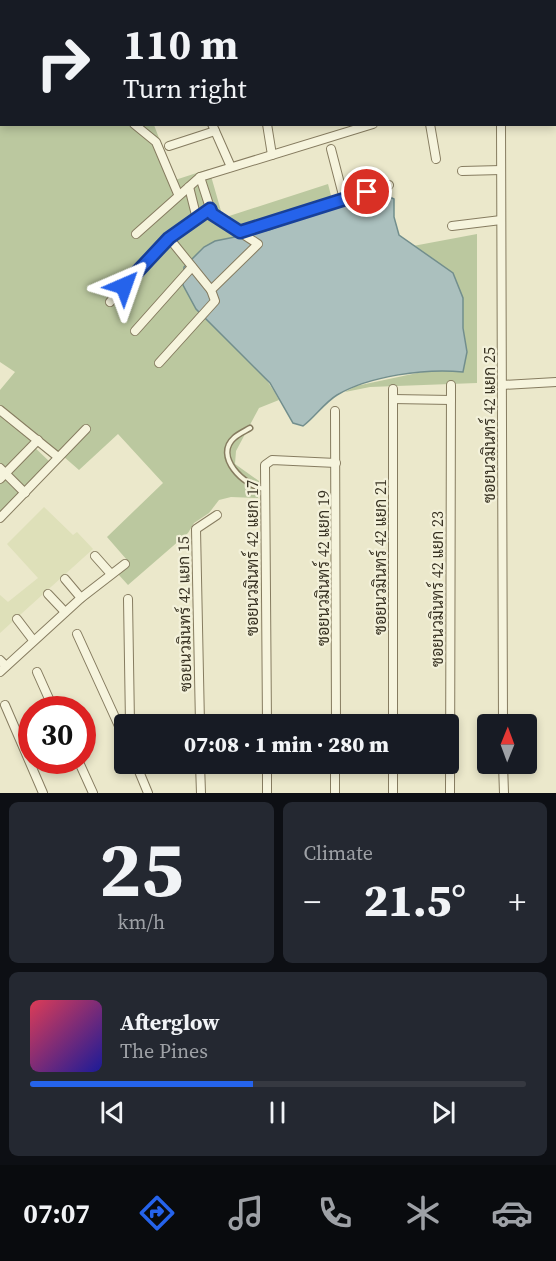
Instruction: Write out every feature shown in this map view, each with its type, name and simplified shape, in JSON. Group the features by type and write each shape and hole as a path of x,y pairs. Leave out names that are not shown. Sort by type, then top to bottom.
{"street":[{"path":"136,126 156,142 178,194"},
{"path":"267,126 272,155"},
{"path":"136,234 178,194 200,177 366,126"},
{"path":"430,126 436,159"},
{"name":"ซอยนวมินทร์ 42 แยก 25","path":"501,126 503,714"},
{"path":"170,146 213,128 231,167"},
{"path":"331,149 344,199"},
{"path":"462,171 501,170"},
{"path":"200,177 212,214 258,244 211,290"},
{"path":"240,232 389,185"},
{"path":"189,187 196,219"},
{"path":"110,302 169,238 210,209"},
{"path":"452,226 501,220"},
{"path":"159,363 215,301 211,290 169,238"},
{"path":"135,332 192,267"},
{"path":"502,385 556,382"},
{"name":"ซอยนวมินทร์ 42 แยก 23","path":"450,793 451,386"},
{"name":"ซอยนวมินทร์ 42 แยก 21","path":"393,389 393,714"},
{"path":"393,399 451,400"},
{"path":"0,410 58,457"},
{"name":"ซอยนวมินทร์ 42 แยก 19","path":"335,411 336,714"},
{"path":"0,518 86,429"},
{"path":"25,493 2,473 38,440"},
{"name":"ซอยนวมินทร์ 42 แยก 17","path":"267,714 265,465 269,461 336,463"},
{"name":"ซอยนวมินทร์ 42 แยก 15","path":"200,714 196,529 198,525 217,515"},
{"path":"95,556 111,574"},
{"path":"0,660 3,669 81,598 125,564"},
{"path":"65,579 81,598"},
{"path":"48,594 65,612"},
{"path":"128,599 130,714"},
{"path":"17,619 33,640"},
{"path":"77,634 114,715"},
{"path":"37,672 48,696"},
{"path":"5,705 43,793"},
{"path":"84,774 93,793"},
{"path":"140,774 148,793"},
{"path":"200,774 201,793"},
{"path":"267,774 267,793"},
{"path":"335,793 336,774"},
{"path":"393,774 393,793"},
{"path":"503,774 504,793"}],"lane":[{"path":"250,428 234,437 229,444 230,460 236,474 246,483 265,489"}],"green space":[{"path":"0,126 154,126 175,180 209,169 223,218 328,184 334,207 269,230 215,241 196,309 252,363 279,400 259,408 236,451 235,464 259,481 258,498 231,497 219,500 209,513 194,523 188,533 128,585 118,574 129,565 127,560 107,537 163,483 118,434 79,470 40,436 31,444 51,463 0,515 0,390 15,372 0,362"},
{"path":"477,234 477,383 370,387 345,392 356,386 436,369 463,372 467,352 463,328 463,298 453,273 413,246"},
{"path":"44,507 73,535 77,532 93,549 0,633 0,595 8,602 38,578 7,544"}],"shaded area":[{"path":"386,195 394,199 394,217 399,235 453,273 463,298 463,328 467,352 463,372 432,371 381,378 350,388 332,398 303,426 293,423 270,383 196,309 183,285 184,267 204,247 215,241 269,230 327,208"}],"route":[{"path":"124,286 169,238 210,209 212,214 240,232 367,192"}]}
